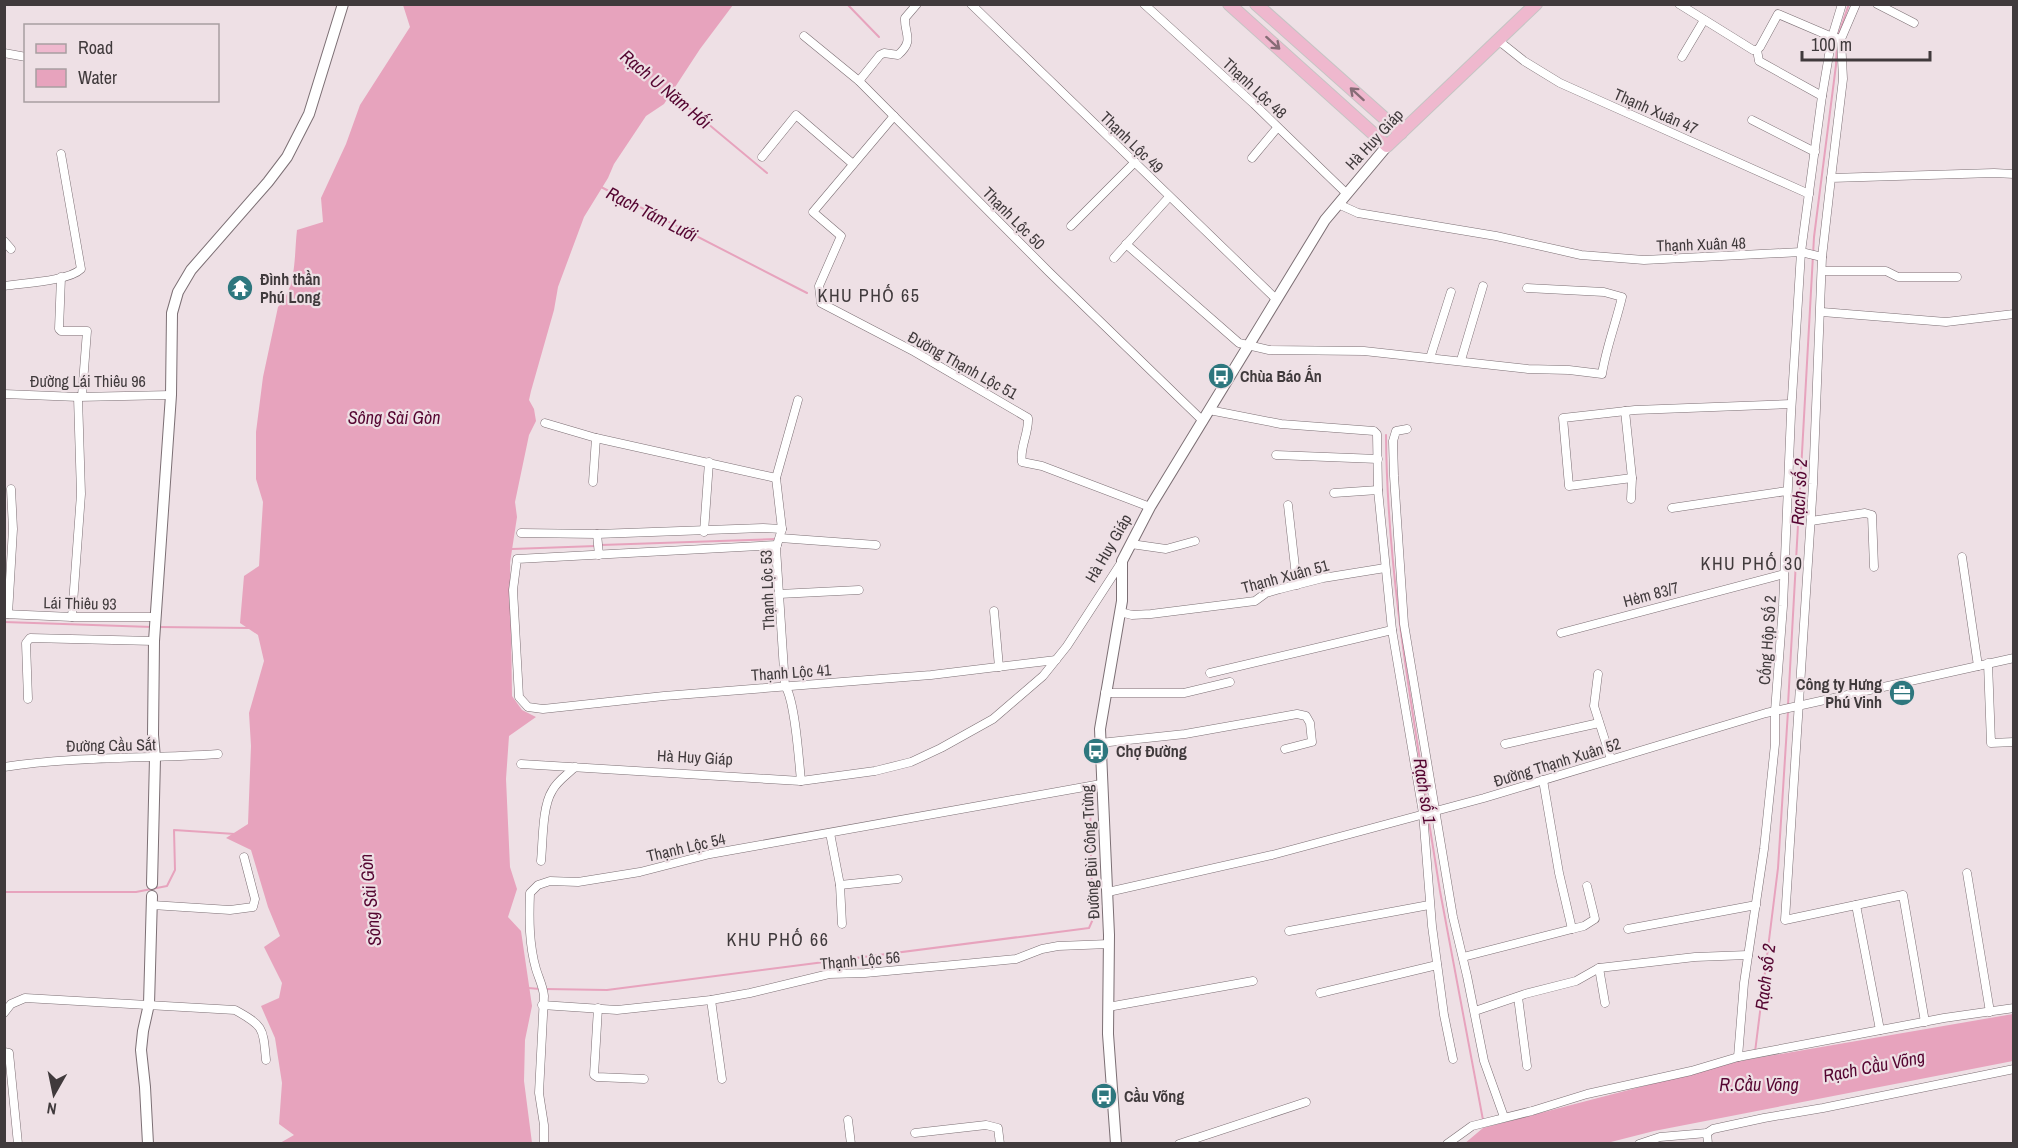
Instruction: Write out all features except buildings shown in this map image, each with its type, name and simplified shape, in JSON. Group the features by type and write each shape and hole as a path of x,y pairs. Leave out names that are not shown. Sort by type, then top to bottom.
{"main road":[{"path":"1229,4 1387,146"},
{"path":"1256,4 1401,133"},
{"name":"Hà Huy Giáp","path":"1387,146 1536,4"}],"street":[{"path":"148,1143 141,1050 150,1004 155,758 153,735 154,628 171,395 172,313 178,292 191,270 287,157 309,114 343,4"},
{"path":"859,81 880,55 884,53 898,55 902,51 908,42 909,34 904,18 918,4"},
{"name":"Thạnh Lộc 49","path":"970,4 1276,299"},
{"name":"Thạnh Lộc 48","path":"1144,4 1346,193"},
{"path":"1679,4 1744,46 1757,50"},
{"name":"Cống Hộp Số 2","path":"1738,1057 1748,955 1775,744 1791,404 1802,252 1822,96 1832,37 1842,4"},
{"path":"1856,4 1842,39 1843,79 1822,257 1822,312 1811,521 1785,920 1903,895 1925,1022"},
{"path":"1880,5 1914,23"},
{"path":"1822,96 1759,61 1757,50 1778,14 1842,39"},
{"path":"1682,57 1704,20"},
{"name":"Thạnh Lộc 50","path":"804,36 859,81 1049,272 1203,422"},
{"name":"Thạnh Xuân 47","path":"1499,41 1524,62 1560,83 1809,194"},
{"path":"4,53 24,57"},
{"path":"762,157 796,115 853,164 894,116"},
{"path":"1752,120 1815,152"},
{"path":"1252,158 1277,128"},
{"name":"Hà Huy Giáp","path":"521,764 801,781 875,771 911,762 974,731 1009,707 1043,676 1056,660 1122,561 1149,507 1325,219 1387,146"},
{"path":"4,286 79,272 81,262 61,154"},
{"path":"1071,226 1134,162"},
{"name":"Đường Thạnh Lộc 51","path":"853,164 813,212 841,236 819,286 820,303 915,352 1028,418 1029,429 1021,456 1022,462 1053,470 1149,507"},
{"path":"1831,178 2013,174"},
{"path":"1114,258 1169,197"},
{"name":"Thạnh Xuân 48","path":"1338,204 1358,213 1496,236 1581,255 1644,260 1802,252 1822,257"},
{"path":"4,241 11,249"},
{"path":"1126,244 1239,343 1247,346 1269,350 1364,351 1528,369 1602,374 1622,297 1604,292 1527,288"},
{"path":"1823,272 1886,271 1898,277 1957,277"},
{"path":"61,277 59,329 87,332 80,397 81,494 72,617"},
{"path":"1461,360 1484,286"},
{"path":"1430,358 1451,292"},
{"path":"1822,312 1947,322 2013,314"},
{"name":"Đường Lái Thiêu 96","path":"4,394 80,397 171,395"},
{"name":"Thạnh Lộc 53","path":"798,400 776,478 780,537 779,594 787,688 801,781"},
{"path":"1632,478 1569,486 1563,418 1625,411 1791,404"},
{"path":"1209,410 1304,427 1374,431 1377,436 1378,490 1392,630 1423,813 1429,905 1453,1059"},
{"path":"1625,411 1632,478 1631,500"},
{"path":"545,423 596,438 776,478"},
{"path":"1407,429 1401,429 1394,435 1394,476 1404,624 1453,917 1484,1061 1504,1117"},
{"path":"593,482 596,438"},
{"path":"1276,455 1378,459"},
{"path":"704,532 709,462"},
{"path":"6,614 13,541 8,508 12,489"},
{"path":"1334,493 1378,490"},
{"path":"1672,508 1787,491"},
{"path":"1288,505 1297,585"},
{"path":"1811,521 1865,513 1872,515 1874,567"},
{"path":"521,533 597,535 763,528 780,537"},
{"path":"597,535 599,554 780,537 876,545"},
{"path":"1131,544 1166,549 1195,541"},
{"name":"Thạnh Lộc 41","path":"599,554 517,559 513,590 519,697 528,707 543,709 787,688 931,675 1056,660"},
{"path":"1962,557 1978,666"},
{"name":"Đường Bùi Công Trừng","path":"1116,1143 1108,1034 1108,892 1100,729 1120,612 1122,561"},
{"name":"Thạnh Xuân 51","path":"1120,612 1132,615 1150,614 1256,601 1266,593 1323,578 1385,568"},
{"name":"Hẻm 83/7","path":"1561,633 1784,574"},
{"path":"779,594 859,590"},
{"path":"994,612 999,667"},
{"name":"Lái Thiêu 93","path":"6,614 72,617 154,628"},
{"path":"28,699 26,643 30,638 154,628"},
{"path":"1210,673 1392,630"},
{"name":"Đường Thạnh Xuân 52","path":"1108,892 1272,855 1544,780 1775,711 2013,658"},
{"path":"1988,663 1991,742 2013,742"},
{"path":"1598,674 1594,706 1611,759"},
{"path":"1105,693 1184,693 1230,682"},
{"path":"1100,743 1185,734 1297,714 1306,716 1310,723 1312,742 1285,749"},
{"path":"1505,744 1599,723"},
{"name":"Đường Cầu Sắt","path":"4,767 43,761 116,756 155,758 218,754"},
{"path":"541,861 550,793 557,783 575,767"},
{"path":"1544,780 1559,873 1572,929"},
{"name":"Thạnh Lộc 54","path":"544,1143 539,1093 544,994 543,984 536,971 529,928 530,894 538,885 550,882 578,882 640,872 710,854 1101,784"},
{"path":"830,833 840,885 842,924"},
{"path":"152,900 230,910 253,907 255,899 244,857"},
{"path":"1967,873 1990,1012"},
{"path":"840,885 898,879"},
{"path":"1463,957 1584,926 1595,919 1587,886"},
{"path":"1289,931 1429,905"},
{"path":"1628,929 1756,905"},
{"path":"1856,905 1880,1030"},
{"name":"Thạnh Lộc 56","path":"542,1005 617,1010 711,1000 829,974 865,973 1016,959 1042,949 1058,946 1109,944"},
{"path":"1475,1011 1576,981 1599,968 1695,957 1748,955"},
{"path":"1320,993 1437,965"},
{"path":"1599,968 1605,1003"},
{"path":"1108,1007 1253,981"},
{"path":"1518,997 1527,1066"},
{"path":"4,1013 11,1004 25,998 235,1010 255,1021 263,1032 266,1060"},
{"path":"711,1000 722,1079"},
{"path":"598,1008 594,1075 644,1079"},
{"path":"1447,1143 1478,1124 1587,1094 1691,1071 1749,1054 2013,1008"},
{"path":"7,1053 18,1143"},
{"path":"1639,1143 1660,1137 1707,1133 1713,1129 1764,1118 2013,1069"},
{"path":"1179,1143 1306,1102"},
{"path":"848,1120 851,1143"},
{"path":"915,1133 986,1125 998,1128 1000,1143"},
{"path":"1707,1133 1708,1143"}],"water":[{"name":"Sông Sài Gòn","path":"403,5 733,5 700,49 664,104 646,116 614,164 584,217 558,287 554,310 529,400 534,409 536,421 529,435 515,502 517,517 510,563 512,696 522,710 536,717 509,736 506,779 510,867 517,889 508,917 521,931 532,1006 525,1040 524,1081 532,1143 280,1143 294,1135 279,1124 282,1083 275,1038 261,1006 279,998 282,983 264,947 280,936 268,907 251,850 226,838 248,824 251,746 249,713 264,661 258,635 240,623 244,576 259,566 263,502 256,479 256,432 263,377 278,307 292,281 297,230 323,222 321,198 346,144 360,105 410,27"},
{"name":"R.Cầu Võng","path":"2013,1014 2013,1061 1654,1131 1607,1143 1464,1144 1483,1128 1740,1061"}],"waterway":[{"path":"847,4 879,37"},
{"name":"Rạch số 2","path":"1838,36 1849,4"},
{"name":"Rạch số 2","path":"1788,705 1814,237 1836,65 1837,41"},
{"name":"Rạch U Năm Hối","path":"671,93 767,173"},
{"name":"Rạch Tám Lưới","path":"601,187 807,293"},
{"name":"Rạch số 1","path":"1386,435 1394,577 1428,810"},
{"path":"601,545 776,539"},
{"path":"512,549 596,546"},
{"path":"4,622 152,627"},
{"path":"157,627 251,628"},
{"name":"Rạch số 2","path":"1755,1052 1778,868 1788,711"},
{"path":"546,989 607,990 1089,928 1093,919 1091,804"},
{"name":"Rạch số 1","path":"1428,816 1483,1120"},
{"path":"4,892 136,892 167,886 175,870 174,830 235,834"},
{"path":"528,988 540,989"}],"place":[{"name":"Đình thần Phú Long","path":"240,288"},
{"name":"Chùa Báo Ấn","path":"1221,376"},
{"name":"Công ty Hưng Phú Vinh","path":"1902,693"},
{"name":"Chợ Đường","path":"1096,751"},
{"name":"Cầu Võng","path":"1104,1096"}],"district":[{"name":"KHU PHỐ 65","path":"869,295"},
{"name":"KHU PHỐ 30","path":"1752,563"},
{"name":"KHU PHỐ 66","path":"778,939"}],"water label":[{"name":"Rạch Cầu Võng","path":"1874,1066"}]}
